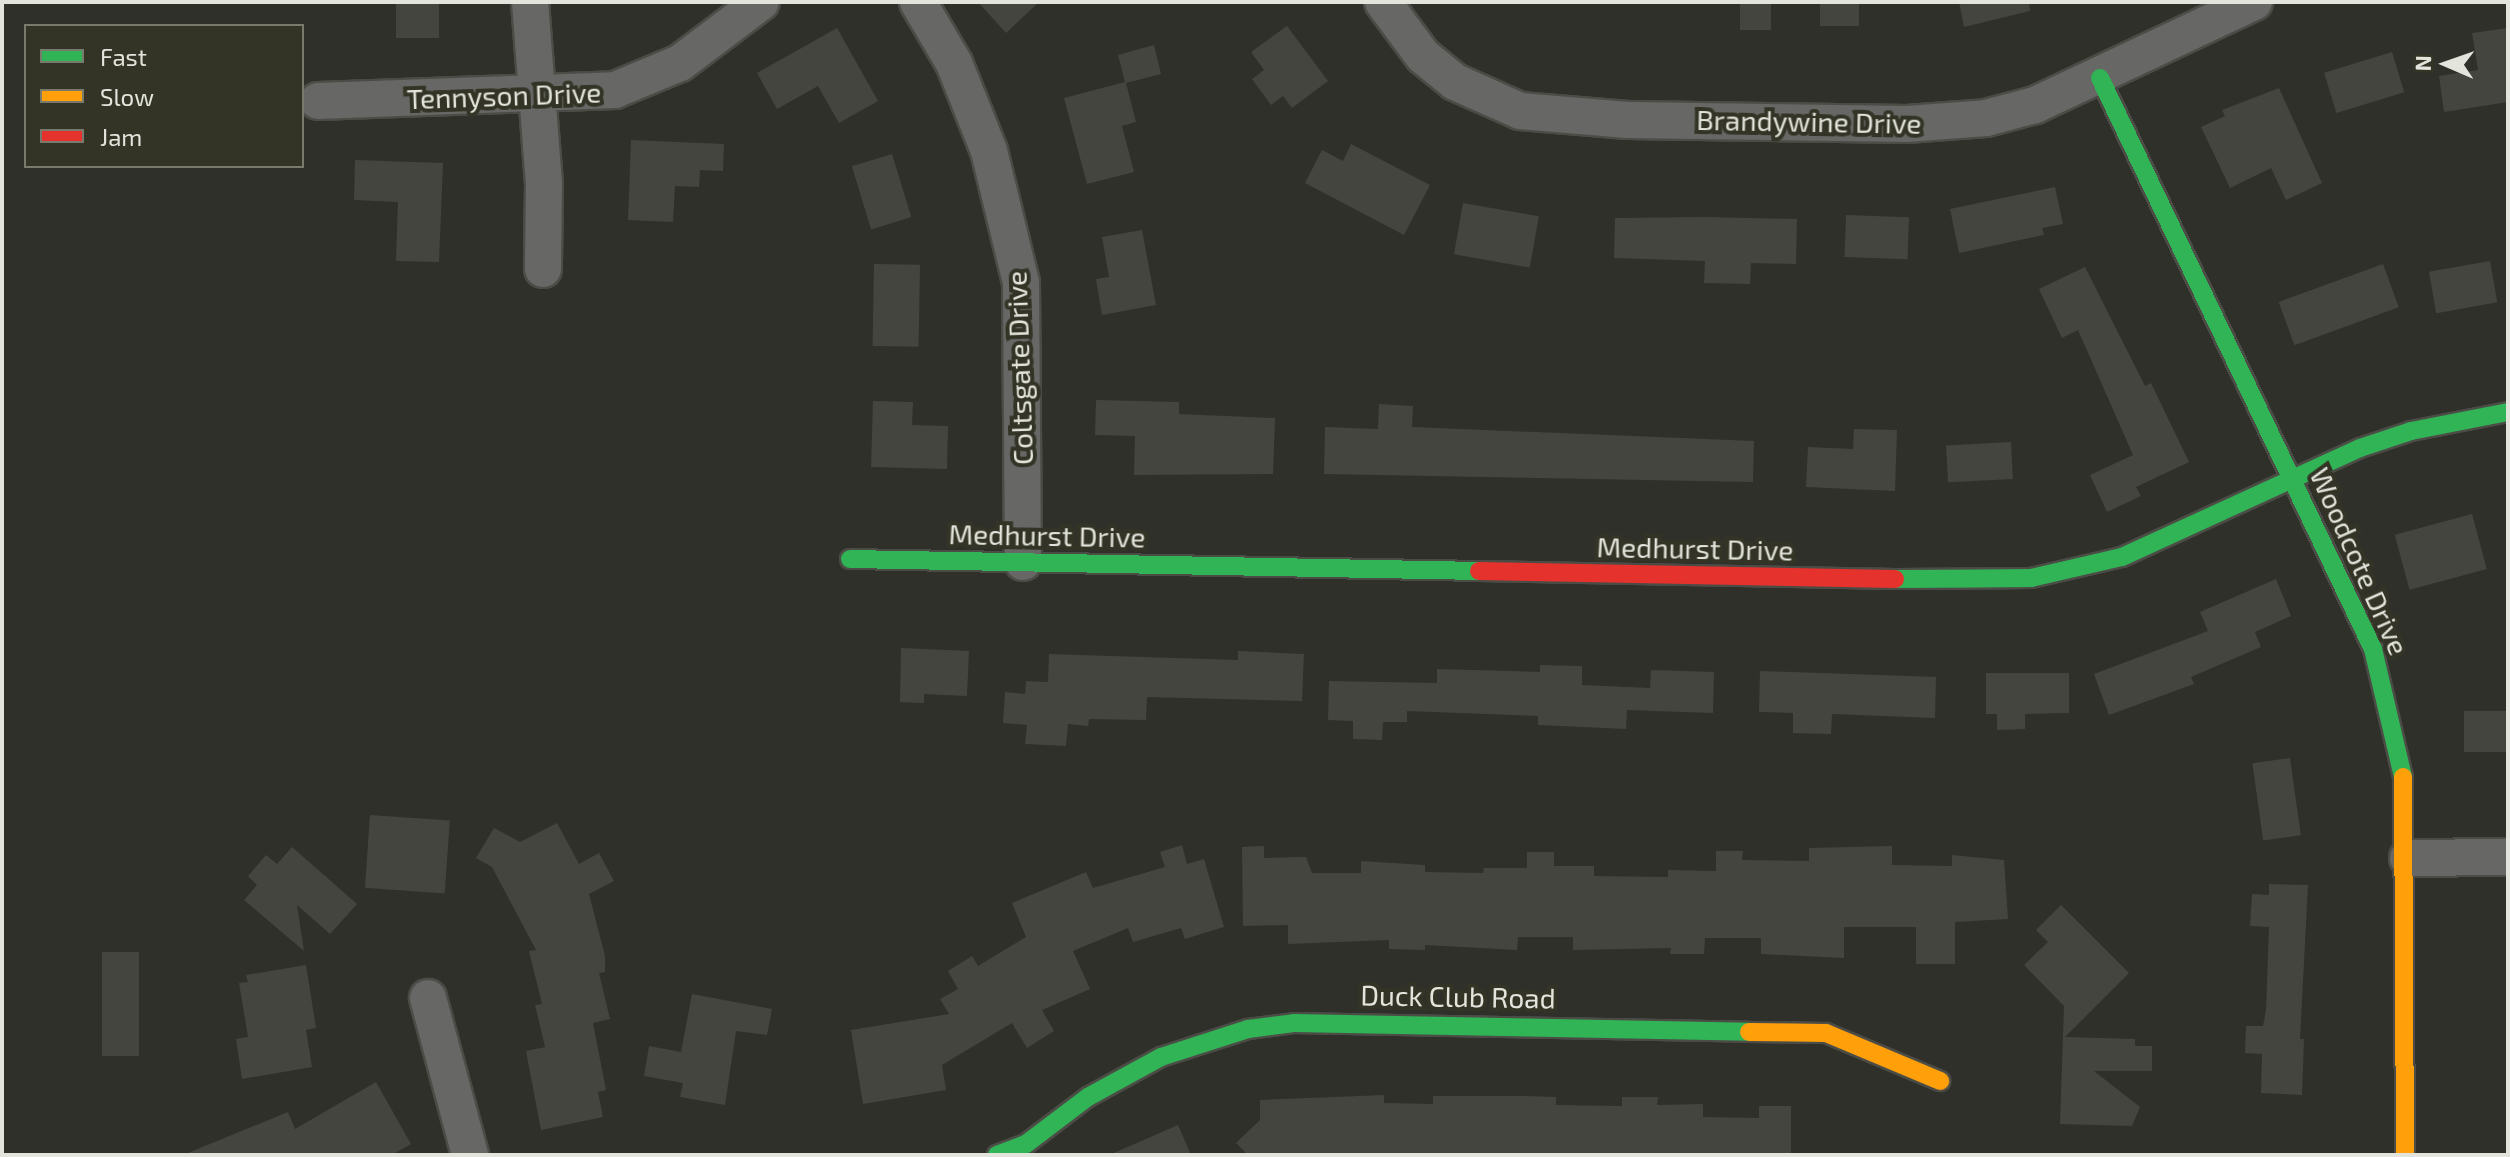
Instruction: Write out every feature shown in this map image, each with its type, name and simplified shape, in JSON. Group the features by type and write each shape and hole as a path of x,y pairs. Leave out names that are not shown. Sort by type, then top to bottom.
{"street":[{"path":"530,2 540,97 543,269"},
{"name":"Tennyson Drive","path":"318,101 540,97 615,90 680,63 761,2"},
{"name":"Coltsgate Drive","path":"918,2 954,63 989,151 1021,282 1023,562"},
{"name":"Brandywine Drive","path":"1383,2 1423,56 1455,82 1520,111 1559,117 1952,122 2035,105 2100,78 2254,2"},
{"name":"Woodcote Drive","path":"2100,78 2373,649 2397,734 2408,858 2405,1155"},
{"name":"Medhurst Drive","path":"850,559 1982,581 2072,572 2122,557 2292,477 2411,431 2508,412"},
{"path":"2408,858 2508,857"},
{"path":"428,998 470,1155"},
{"name":"Duck Club Road","path":"1018,1151 1088,1097 1161,1057 1248,1029 1294,1023 1826,1033 1940,1081"}],"building":[{"path":"396,2 439,2 439,38 396,38"},
{"path":"978,2 1039,2 1006,33"},
{"path":"1740,2 1771,2 1771,30 1740,30"},
{"path":"1820,2 1859,2 1859,26 1820,26"},
{"path":"1959,2 2029,2 2030,11 1964,27"},
{"path":"1287,26 1328,81 1292,108 1283,96 1271,105 1252,79 1264,70 1251,52"},
{"path":"837,28 878,101 839,123 818,86 777,109 757,73"},
{"path":"2508,28 2508,102 2444,112 2439,76 2478,70 2472,33"},
{"path":"1154,45 1161,74 1126,83 1136,122 1122,126 1134,172 1087,184 1064,98 1125,82 1118,55"},
{"path":"2392,52 2404,92 2336,113 2324,73"},
{"path":"2279,88 2322,183 2286,200 2271,168 2230,188 2201,127 2225,116 2222,110"},
{"path":"631,140 724,144 723,171 700,170 699,187 675,186 673,222 628,220"},
{"path":"1351,144 1430,185 1404,235 1305,183 1322,150 1343,161"},
{"path":"892,154 911,217 871,229 852,166"},
{"path":"355,160 443,163 439,262 396,261 398,202 354,200"},
{"path":"2055,187 2063,224 2042,228 2044,235 1959,253 1950,209"},
{"path":"1463,203 1539,216 1530,268 1454,254"},
{"path":"1846,215 1909,217 1907,259 1845,257"},
{"path":"1615,218 1797,219 1796,264 1751,263 1750,284 1704,283 1705,261 1614,258"},
{"path":"1142,230 1156,305 1102,315 1096,279 1109,277 1102,237"},
{"path":"2490,261 2497,302 2436,313 2429,272"},
{"path":"874,264 920,265 919,347 873,346"},
{"path":"2383,264 2399,307 2294,345 2279,302"},
{"path":"2085,267 2145,386 2151,383 2189,462 2136,487 2141,496 2107,512 2090,475 2133,455 2078,330 2062,338 2039,289"},
{"path":"1096,400 1179,402 1179,414 1275,418 1273,474 1134,475 1135,436 1095,435"},
{"path":"873,401 913,402 912,425 948,426 947,469 871,467"},
{"path":"1379,404 1413,406 1412,427 1754,441 1753,482 1324,474 1325,427 1378,429"},
{"path":"1854,429 1897,430 1895,491 1806,487 1808,447 1853,449"},
{"path":"2011,442 2013,479 1948,482 1946,445"},
{"path":"2472,514 2487,569 2409,590 2395,535"},
{"path":"2276,579 2291,616 2255,632 2261,647 2191,677 2194,684 2109,715 2094,674 2208,631 2200,612"},
{"path":"901,648 969,651 967,696 924,694 924,703 900,702"},
{"path":"1238,651 1304,654 1302,701 1147,697 1146,720 1089,719 1088,726 1068,724 1066,746 1025,744 1027,725 1003,723 1005,692 1025,694 1026,681 1048,682 1049,654 1238,660"},
{"path":"1540,665 1582,666 1582,685 1650,688 1651,670 1714,672 1713,713 1627,710 1626,729 1538,725 1538,716 1407,711 1407,722 1383,722 1382,740 1353,739 1353,721 1328,720 1329,681 1437,683 1437,669 1540,672"},
{"path":"1760,671 1936,677 1935,718 1832,714 1831,734 1793,733 1793,713 1759,712"},
{"path":"1986,673 2069,673 2069,713 2025,714 2025,729 1997,730 1997,714 1986,714"},
{"path":"2464,711 2508,711 2508,752 2464,752"},
{"path":"2290,758 2301,835 2263,841 2252,763"},
{"path":"370,815 450,821 445,893 365,888"},
{"path":"557,823 579,864 599,853 614,881 589,894 605,956 605,972 599,973 610,1019 593,1023 606,1090 598,1092 603,1117 541,1130 526,1051 545,1047 535,1005 542,1004 529,951 536,950 492,867 476,858 494,828 520,842"},
{"path":"1182,845 1187,864 1204,859 1224,927 1185,939 1181,928 1133,942 1128,928 1073,951 1090,989 1042,1010 1054,1031 1027,1048 1012,1023 942,1065 946,1090 863,1104 851,1030 949,1014 940,999 958,989 948,971 972,956 978,966 1026,937 1012,903 1086,872 1093,888 1165,867 1160,852"},
{"path":"1264,846 1264,858 1306,857 1312,873 1361,873 1361,861 1425,865 1425,872 1483,873 1484,868 1527,868 1527,852 1554,852 1554,866 1594,866 1594,876 1668,877 1668,870 1716,871 1716,851 1743,851 1742,860 1809,861 1809,848 1892,846 1892,865 1952,866 1952,855 2004,860 2008,919 1955,922 1955,964 1916,964 1916,927 1844,927 1844,958 1761,954 1761,938 1705,938 1704,954 1670,954 1671,948 1573,950 1573,937 1518,937 1517,950 1425,945 1425,950 1389,949 1389,940 1288,944 1288,925 1243,926 1242,847"},
{"path":"292,847 357,904 330,934 297,905 304,951 244,900 257,885 248,876 266,855 277,864"},
{"path":"2269,884 2308,885 2300,1039 2304,1039 2302,1095 2261,1093 2262,1054 2245,1053 2246,1026 2263,1026 2266,1010 2269,927 2250,926 2252,894 2269,895"},
{"path":"2061,905 2129,973 2065,1037 2135,1039 2135,1046 2152,1046 2152,1071 2094,1071 2140,1107 2132,1126 2060,1124 2064,1006 2024,965 2048,942 2036,930"},
{"path":"102,952 139,952 139,1056 102,1056"},
{"path":"306,965 316,1028 306,1030 312,1067 242,1079 236,1039 248,1037 239,983 248,982 246,975"},
{"path":"692,994 772,1009 767,1035 736,1031 725,1105 680,1097 683,1083 644,1076 649,1046 681,1052"},
{"path":"376,1082 411,1144 392,1155 183,1155 288,1112 295,1129"},
{"path":"1384,1095 1384,1103 1433,1104 1433,1096 1525,1096 1556,1097 1556,1105 1622,1106 1622,1097 1658,1097 1657,1105 1703,1104 1703,1117 1759,1118 1759,1106 1791,1106 1791,1155 1248,1155 1236,1143 1260,1120 1260,1100"},
{"path":"1178,1125 1191,1155 1109,1155"}],"traffic: fast":[{"path":"2100,78 2373,649 2403,777"},
{"path":"1895,579 2031,578 2122,557 2360,448 2411,431 2508,412"},
{"path":"850,559 1479,571"},
{"path":"997,1155 1026,1144 1088,1097 1161,1057 1248,1029 1294,1023 1749,1032"}],"traffic: slow":[{"path":"2403,777 2405,1155"},
{"path":"1749,1032 1826,1033 1940,1081"}],"traffic: jam":[{"path":"1479,571 1895,579"}]}
